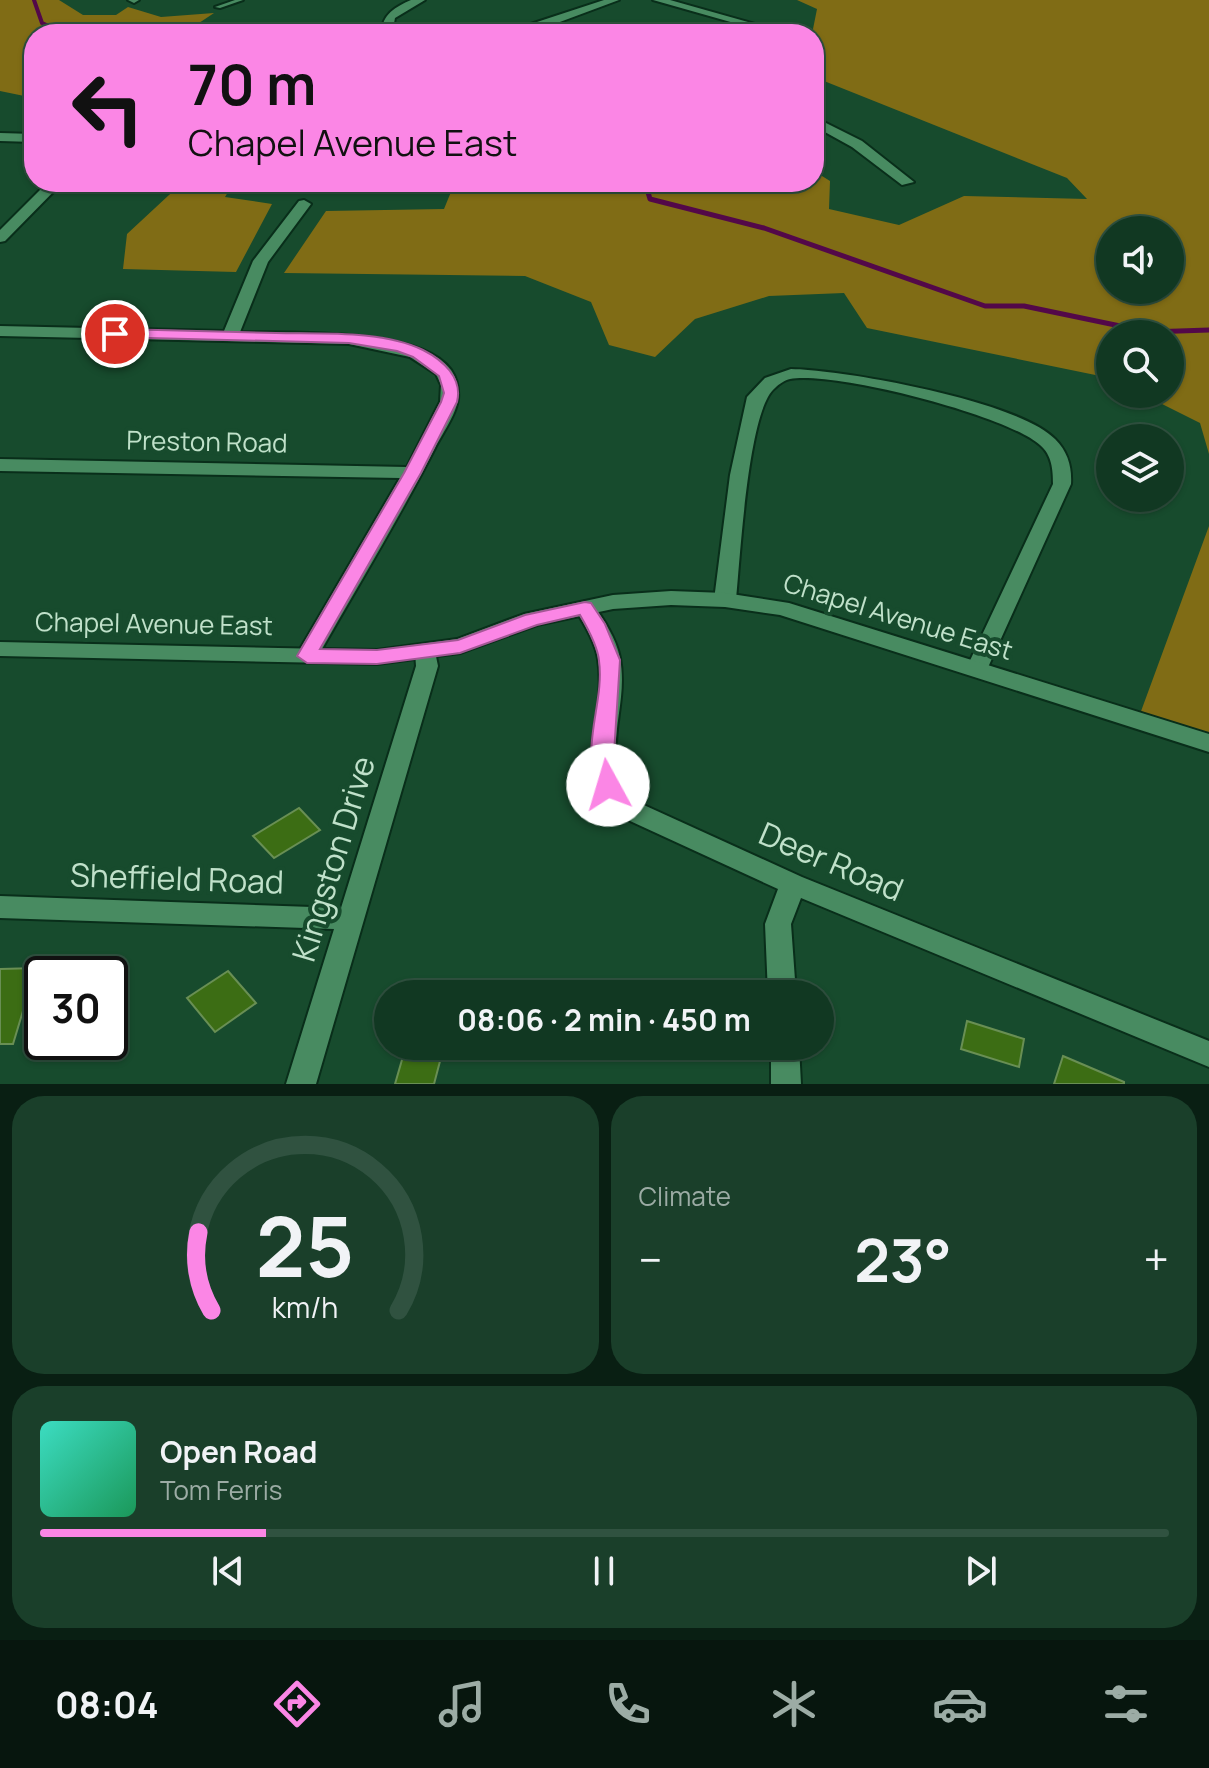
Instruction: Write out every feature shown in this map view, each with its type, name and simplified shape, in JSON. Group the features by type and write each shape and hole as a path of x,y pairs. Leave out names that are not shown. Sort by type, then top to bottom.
{"street":[{"path":"386,24 389,18 420,0"},
{"path":"546,24 614,0"},
{"path":"658,0 748,24"},
{"path":"824,126 857,144 907,182"},
{"path":"0,137 24,138"},
{"path":"0,238 46,192"},
{"path":"230,336 261,261 304,204"},
{"path":"0,331 349,339 400,347 434,363 446,374 451,393 413,473 307,656"},
{"path":"725,600 739,475 756,397 764,387 791,374 839,377 976,408 1045,439 1063,466 1062,484 977,669"},
{"name":"Preston Road","path":"0,465 413,473"},
{"name":"Chapel Avenue East","path":"0,649 377,657 460,646 532,619 585,608 671,598 725,600 782,608 1209,743"},
{"name":"Deer Road","path":"585,608 610,660 603,769 614,797 626,808 793,884 1209,1054"},
{"name":"Kingston Drive","path":"301,1084 427,666 426,652"},
{"path":"781,980 778,924 793,884"},
{"name":"Sheffield Road","path":"0,907 352,919"},
{"path":"785,1060 786,1084"}],"lane":[{"path":"218,7 240,0"}],"shaded area":[{"path":"0,0 59,0 83,15 116,15 128,7 161,17 214,13 199,23 205,24 24,24 24,96 0,91"},
{"path":"797,0 1209,0 1209,454 1200,423 1170,408 1184,408 1184,320 1096,320 1096,375 867,328 844,293 769,296 695,319 655,357 609,345 591,302 525,276 284,273 326,211 444,209 451,192 824,192 824,177 830,181 829,209 899,225 964,196 1087,199 1067,178 824,81 824,24 814,24 817,9"},
{"path":"172,192 228,192 225,197 272,204 236,272 123,269 127,234"},
{"path":"1209,526 1209,739 1140,714"}],"building":[{"path":"299,808 320,830 274,858 253,836"},
{"path":"24,968 24,1008 13,1044 0,1044 0,969"},
{"path":"228,971 256,1003 215,1032 187,998"},
{"path":"967,1021 1024,1039 1019,1067 961,1049"},
{"path":"1063,1056 1124,1082 1124,1084 1054,1084"},
{"path":"402,1060 440,1060 434,1084 395,1084"}],"waterway":[{"path":"34,0 44,24"},
{"path":"648,192 650,199 764,228 985,306 1024,306 1149,332 1209,330"}],"route":[{"path":"115,334 349,339 400,347 434,363 446,374 451,393 449,402 413,473 307,656 377,657 426,652 460,646 532,619 585,608 610,660 603,754 608,785"}]}
